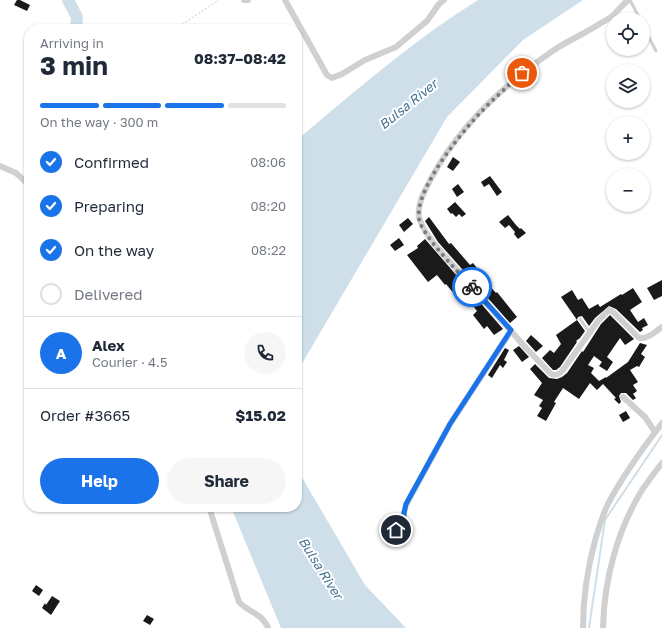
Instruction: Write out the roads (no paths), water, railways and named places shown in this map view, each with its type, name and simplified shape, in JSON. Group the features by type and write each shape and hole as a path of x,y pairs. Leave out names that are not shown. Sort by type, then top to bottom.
{"street":[{"path":"285,0 298,24"},
{"path":"302,30 327,75 332,78 342,74 365,60 396,47 427,21 439,4 444,0"},
{"path":"630,0 622,4 609,18 569,41 538,62 492,100 467,128 446,155 428,185 420,202 419,214 420,222 428,236 551,374 558,375 563,370 602,316 609,310 640,338 648,336 662,327"},
{"path":"0,166 16,173 24,180"},
{"path":"396,530 404,520 406,504 450,424 511,330"},
{"path":"624,397 645,417 656,432"},
{"path":"583,628 585,586 590,556 601,521 609,502 623,479 662,423"},
{"path":"603,628 608,578 622,532 642,490 662,463"},
{"path":"211,512 239,602 263,619 268,628"}],"lane":[{"path":"630,0 636,12"},
{"path":"650,39 656,51"},
{"path":"580,319 590,333"}],"water":[{"name":"Bulsa River","path":"478,0 583,0 523,40 447,117 302,364 302,136 408,49 454,15"},
{"name":"Bulsa River","path":"302,478 365,585 406,628 281,628 233,512 302,512"}],"waterway":[{"path":"68,0 77,17 76,24"},
{"path":"589,628 605,520 662,435"}]}
